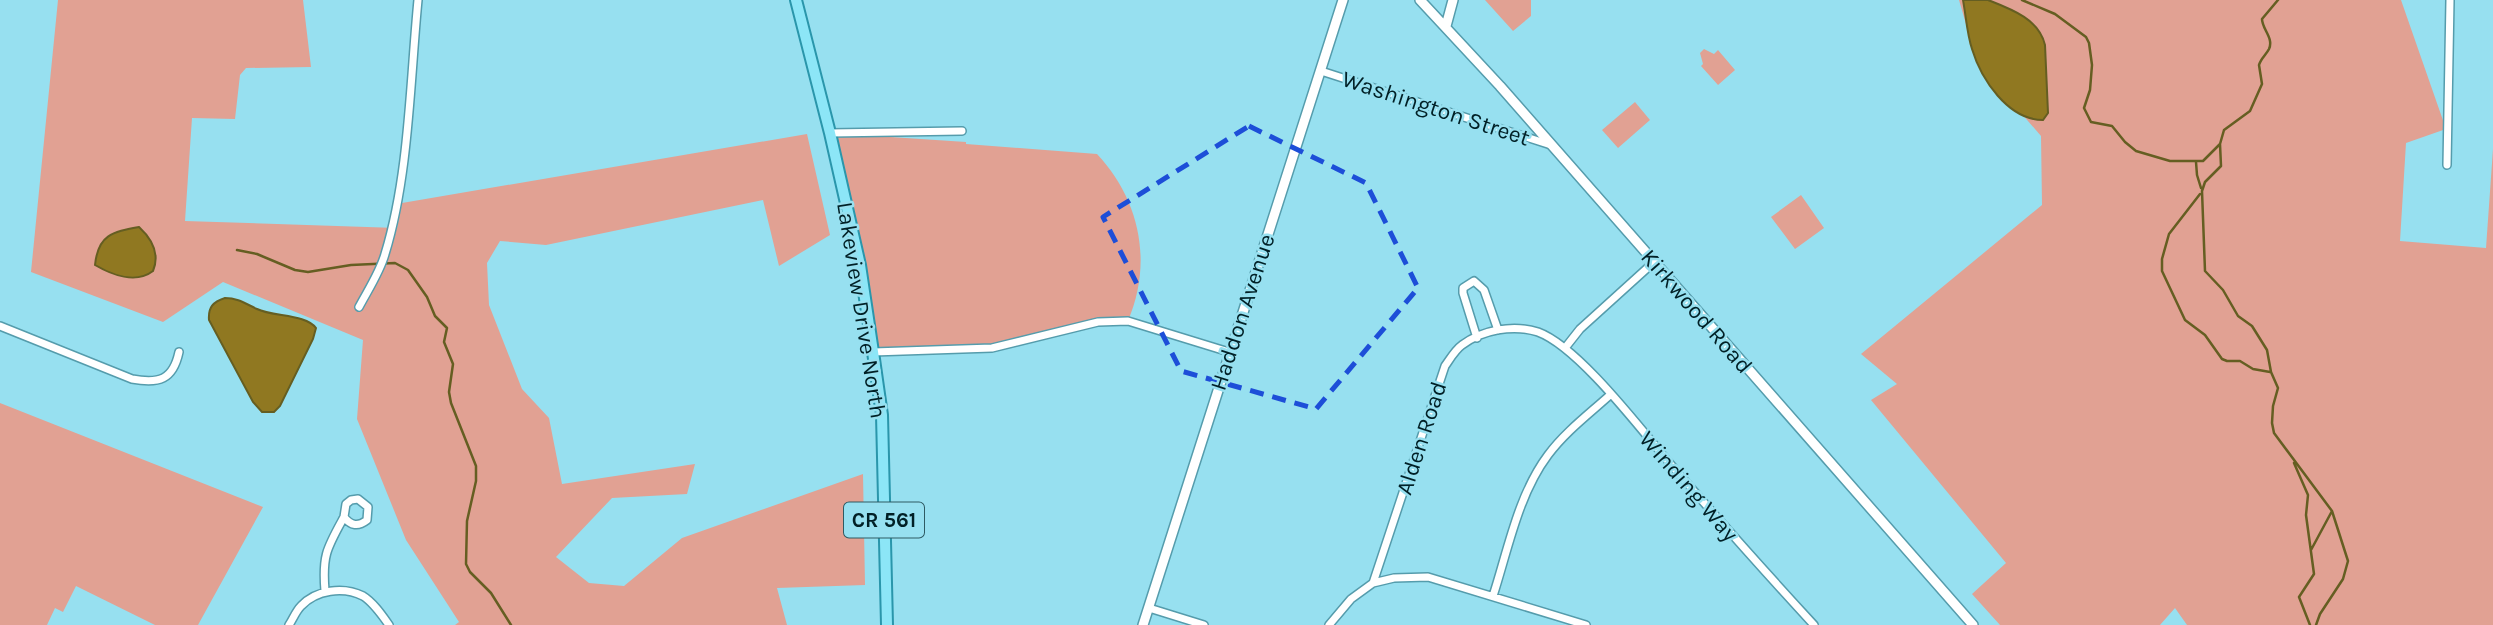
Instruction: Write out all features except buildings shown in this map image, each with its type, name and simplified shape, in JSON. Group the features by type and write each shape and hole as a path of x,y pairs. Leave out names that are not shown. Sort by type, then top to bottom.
{"main road":[{"name":"Lakeview Drive North","path":"796,0 860,265 873,352 882,415 887,625"}],"street":[{"path":"359,307 384,257 395,215 418,0"},
{"name":"Haddon Avenue","path":"1143,625 1343,0"},
{"name":"Kirkwood Road","path":"1420,0 1435,18 1446,26 1973,625"},
{"path":"1446,26 1453,0"},
{"path":"2447,165 2451,0"},
{"name":"Washington Street","path":"1321,71 1551,145"},
{"path":"830,133 962,131"},
{"path":"1564,348 1580,329 1654,262"},
{"path":"1477,338 1463,293 1463,288 1474,281 1484,290 1498,330"},
{"path":"873,352 992,348 1098,322 1128,321 1229,352"},
{"path":"0,326 132,379 150,383 165,378 176,368 179,352"},
{"name":"Alden Road","path":"1373,583 1445,366 1460,346 1498,330 1523,328 1549,337 1564,348"},
{"name":"Winding Way","path":"1564,348 1610,395 1814,625"},
{"path":"1493,597 1531,481 1549,453 1610,395"},
{"path":"325,591 323,571 327,549 344,517"},
{"path":"1329,625 1350,599 1373,583 1394,578 1428,577 1586,625"},
{"path":"289,625 301,606 325,591 345,591 363,596 389,625"},
{"path":"1149,608 1204,625"}],"highlighted area":[{"path":"1249,126 1366,183 1418,288 1316,409 1181,371 1103,217"}],"shaded area":[{"path":"58,0 303,0 311,67 246,68 240,75 235,119 192,118 185,221 397,228 402,203 807,134 830,235 779,266 763,200 546,245 500,241 487,263 489,305 522,389 549,418 562,484 695,464 687,494 612,498 556,557 589,583 624,586 682,538 863,474 865,585 777,588 787,625 455,625 459,622 406,540 357,419 363,340 223,282 163,322 31,272"},
{"path":"1485,0 1531,0 1531,16 1513,31"},
{"path":"1959,0 2401,0 2446,129 2406,143 2400,241 2486,248 2493,149 2493,625 2187,625 2175,608 2160,625 2000,625 1972,594 2006,563 1871,400 1897,384 1861,354 2042,205 2041,136 1977,62"},
{"path":"1963,0 1988,0 2023,16 2042,36 2045,45 2048,113 2043,120 2018,113 2008,105 1989,85 1976,61"},
{"path":"1704,49 1714,54 1718,50 1735,70 1718,85 1701,66 1703,64 1700,53"},
{"path":"1635,102 1650,120 1618,148 1602,130"},
{"path":"830,133 1097,154 1124,191 1138,233 1140,276 1128,321 1098,322 992,348 873,352"},
{"path":"1801,195 1824,228 1795,249 1771,217"},
{"path":"139,227 154,247 156,259 153,271 139,277 124,277 95,265 103,241 114,233"},
{"path":"225,298 238,300 264,312 305,320 316,328 280,406 274,412 262,412 253,402 209,320 212,306"},
{"path":"0,403 263,507 198,625 155,625 76,586 63,612 55,608 47,625 0,625"}],"waterway":[{"path":"2022,0 2055,14 2086,37 2092,65 2090,90 2084,108 2091,122 2112,126 2136,151 2170,161 2203,161 2220,144"},
{"path":"2278,0 2262,19 2270,45 2259,65 2262,84 2250,111 2224,130 2220,144 2221,166 2205,182 2202,191 2205,271 2223,290 2238,316 2252,326 2267,350 2271,372 2278,388 2273,406 2274,433 2332,511 2348,561 2343,579 2320,614 2316,625"},
{"path":"2196,162 2201,188"},
{"path":"2200,194 2169,234 2162,259 2162,271 2185,320 2205,335 2222,359 2240,361 2253,369 2270,372"},
{"path":"237,250 308,272 351,265 395,263 408,270 427,297 435,316 447,328 444,342 453,364 449,392 451,403 476,466 476,481 467,521 466,564 470,572 491,593 511,625"},
{"path":"2294,463 2308,495 2306,515 2314,574 2299,597 2310,625"},
{"path":"2311,550 2332,511"}]}
